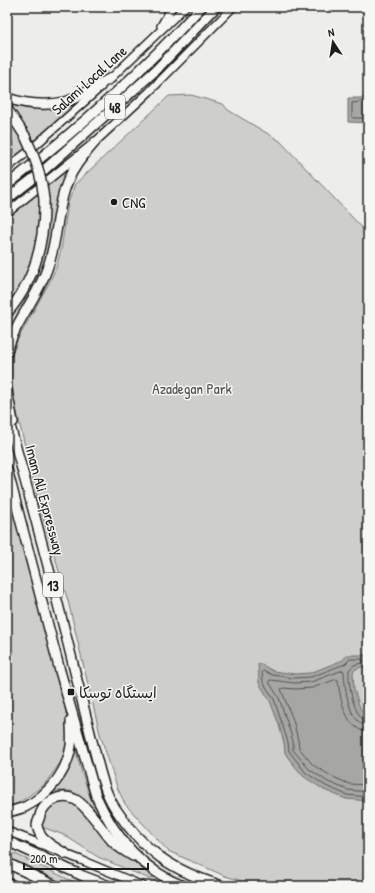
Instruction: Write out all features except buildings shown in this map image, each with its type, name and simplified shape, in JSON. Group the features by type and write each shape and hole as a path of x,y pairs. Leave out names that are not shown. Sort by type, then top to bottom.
{"highway":[{"name":"48","path":"7,185 67,136 114,94 173,38 201,7"},
{"name":"48","path":"7,199 48,166 126,98 157,69 216,7"},
{"path":"7,98 36,104 59,103 79,95 112,78"},
{"path":"7,109 25,136 32,150 38,166 44,200 43,230 34,270 22,293 7,313"},
{"path":"7,142 7,152"},
{"path":"7,352 12,335 38,291 48,269 56,238 63,198 68,182 74,168 95,142"},
{"path":"7,390 18,455"},
{"name":"Imam Ali Expressway","path":"7,416 57,599 104,786 114,807 131,830 155,854 177,868 208,882 222,886"},
{"name":"Imam Ali Expressway","path":"7,469 60,671 96,796 111,825 142,862 155,872 183,886"},
{"path":"7,812 23,808 37,800 53,786 59,777 71,748 71,708"},
{"path":"66,854 42,837 37,825 40,813 46,804 56,798 65,797 75,799 84,807 112,841 124,851 142,862"},
{"path":"7,842 109,886"},
{"path":"7,863 55,886"}],"main road":[{"path":"156,34 172,7"},
{"name":"Salami Local Lane","path":"7,168 29,151 112,78 185,7"},
{"path":"7,213 95,142 149,92 233,7"},
{"path":"7,831 143,886"},
{"path":"7,882 18,886"}],"green space":[{"name":"Azadegan Park","path":"191,95 223,104 228,110 280,141 368,234 368,886 258,886 225,876 168,851 125,804 117,787 100,734 68,601 38,501 13,396 11,383 12,354 19,337 56,268 61,250 68,203 75,184 169,96"},
{"path":"7,101 50,109 80,103 34,141 27,128 7,105"},
{"path":"7,115 28,148 7,165 9,144 7,136"},
{"path":"76,162 50,255 7,344 7,317 32,278 44,186"},
{"path":"40,188 42,220 33,265 7,310 7,215"},
{"path":"7,486 62,691 68,732 61,762 43,786 17,804 7,807"},
{"path":"73,739 94,811 80,796 71,791 55,791 45,797"},
{"path":"69,799 83,810 109,841 159,883 98,857 64,835 39,826 49,804"},
{"path":"7,850 85,886 70,886 7,857"}],"water":[{"path":"368,97 368,123 348,122 348,98"},
{"path":"347,655 368,655 368,665 356,669 353,672 354,689 360,708 368,718 368,801 346,799 324,790 303,776 285,753 279,725 270,701 259,683 258,664 261,664 273,671 295,674 310,673 343,660"}],"place":[{"name":"CNG","path":"114,202"},
{"name":"ایستگاه توسکا","path":"71,692"}]}
